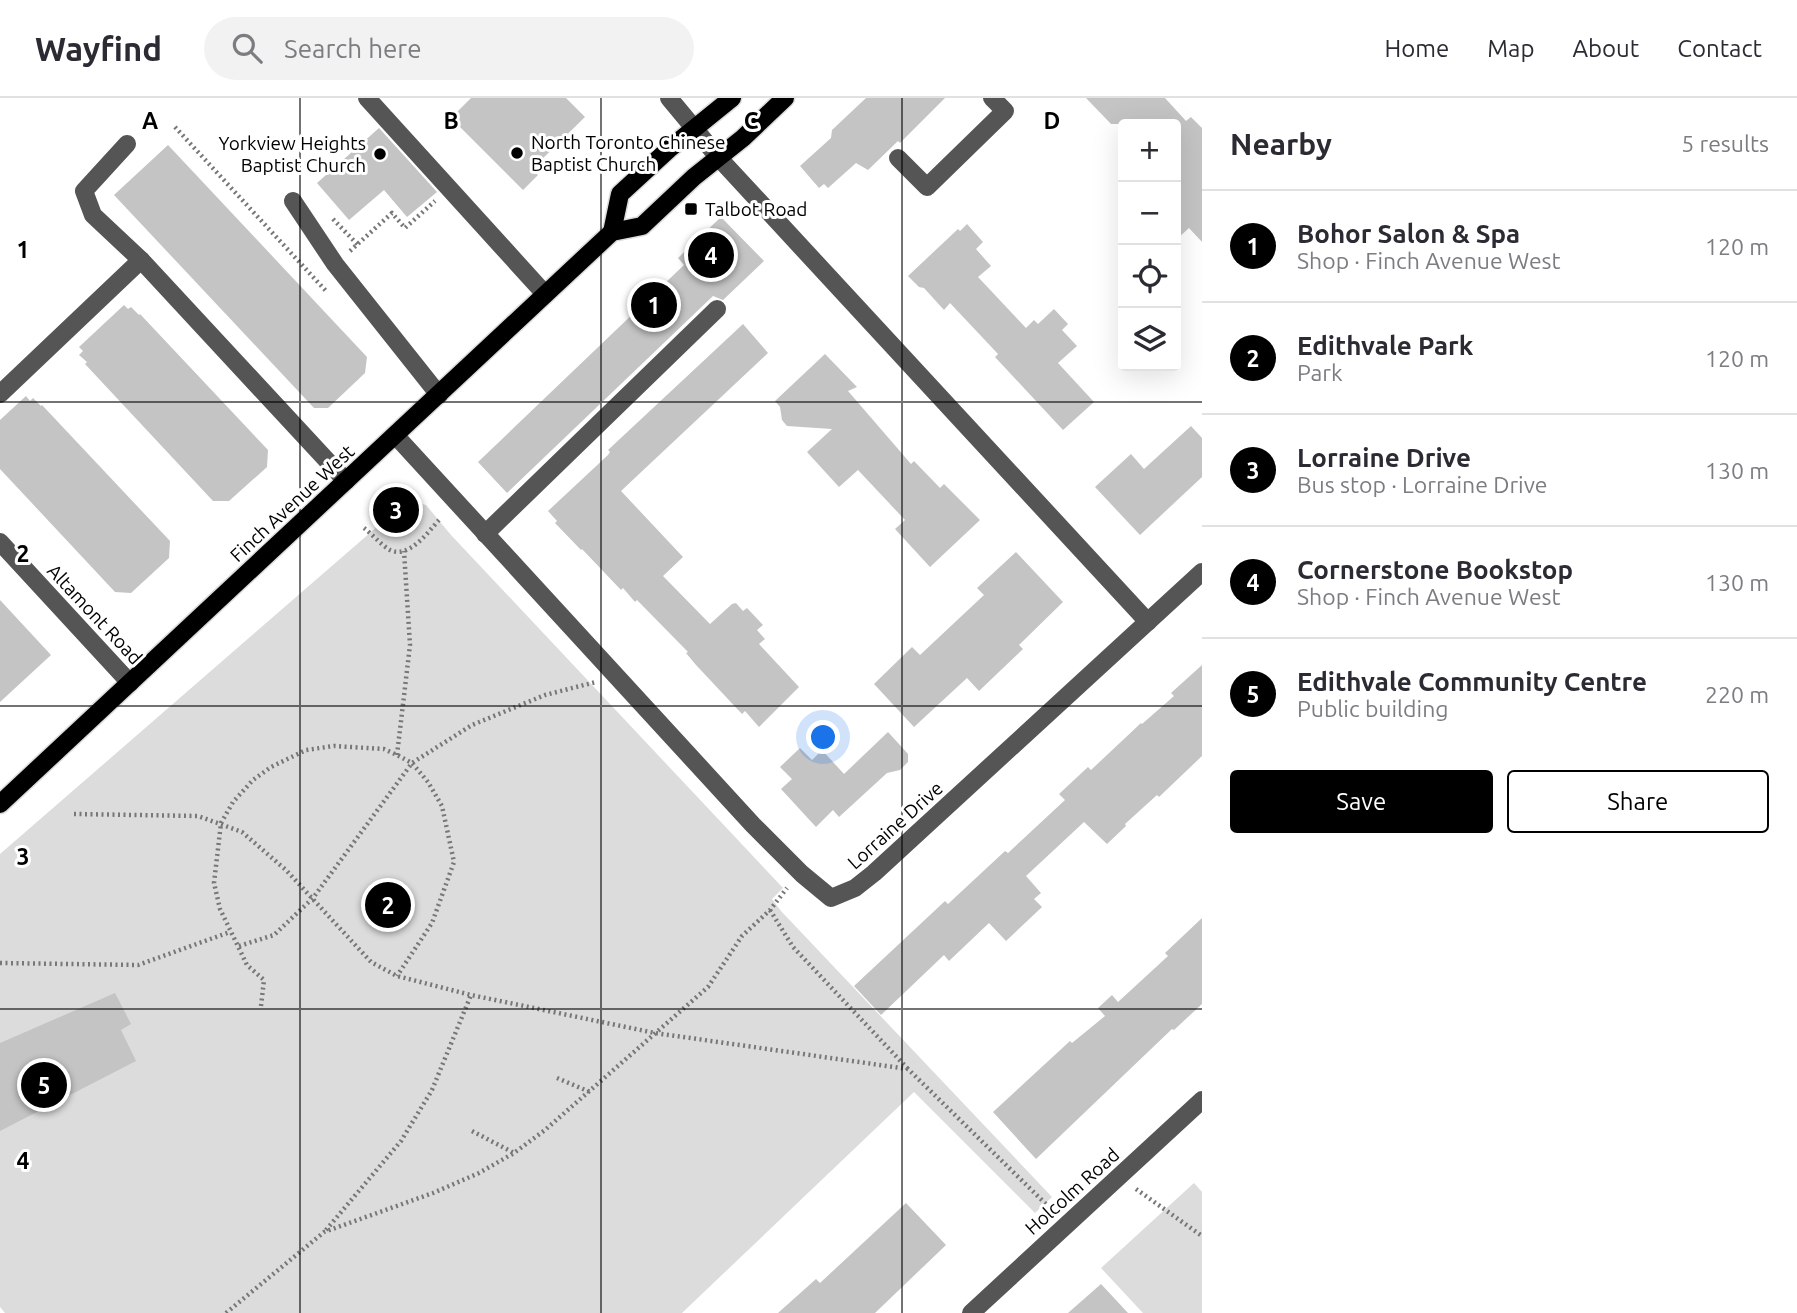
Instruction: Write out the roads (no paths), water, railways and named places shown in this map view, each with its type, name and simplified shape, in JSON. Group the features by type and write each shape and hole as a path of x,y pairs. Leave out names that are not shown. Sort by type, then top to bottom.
{"main road":[{"path":"612,232 620,194 668,149 732,98"},
{"name":"Finch Avenue West","path":"0,804 612,232 642,226 785,98"}],"street":[{"path":"366,98 545,294"},
{"path":"669,98 718,157 1148,622"},
{"path":"898,158 927,187 1005,111 992,98"},
{"path":"127,144 84,191 93,215 141,260 346,481"},
{"path":"293,201 335,264 439,395"},
{"path":"0,394 141,260"},
{"path":"485,534 717,309"},
{"name":"Lorraine Drive","path":"395,435 753,825 802,874 831,898 855,888 874,873 1202,572"},
{"name":"Altamont Road","path":"0,542 130,683"},
{"name":"Holcolm Road","path":"971,1313 1202,1100"}],"place":[{"name":"North Toronto Chinese Baptist Church","path":"517,153"},
{"name":"Yorkview Heights Baptist Church","path":"380,154"},
{"name":"Talbot Road","path":"691,209"},
{"name":"Cornerstone Bookstop","path":"711,255"},
{"name":"Bohor Salon & Spa","path":"654,305"},
{"name":"Lorraine Drive","path":"396,510"},
{"name":"Edithvale Park","path":"388,905"},
{"name":"Edithvale Community Centre","path":"44,1085"}]}
